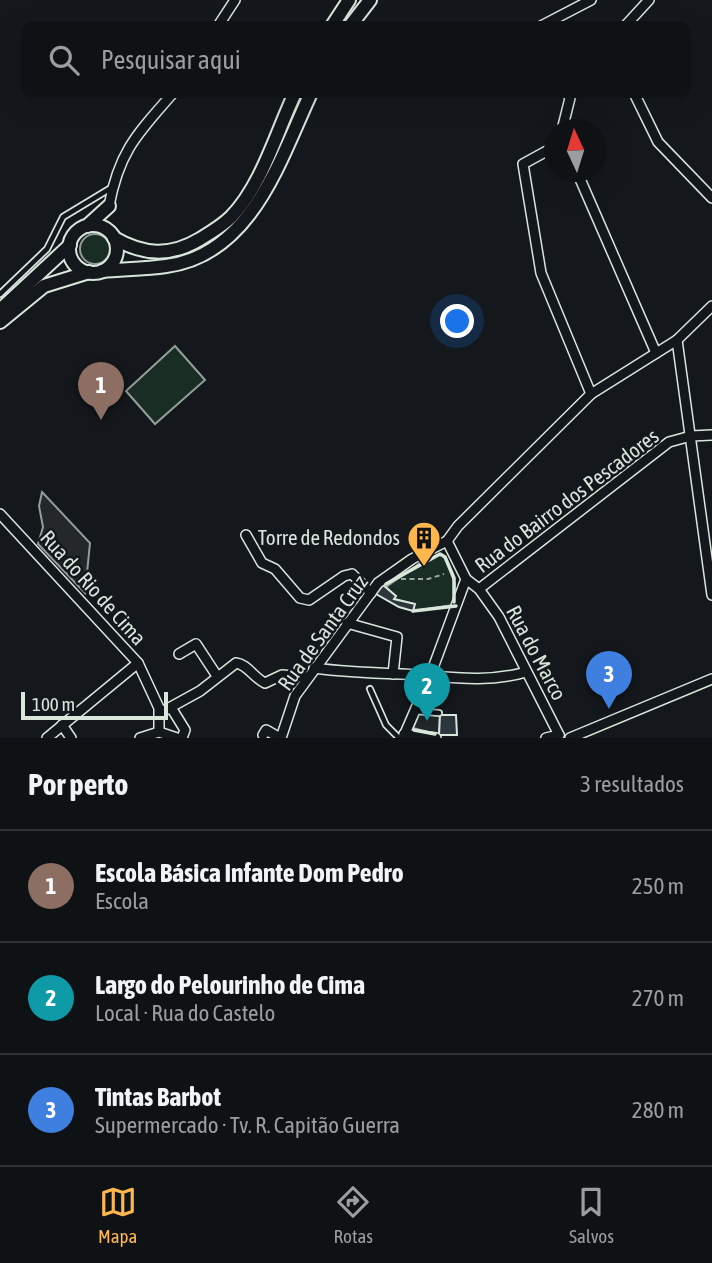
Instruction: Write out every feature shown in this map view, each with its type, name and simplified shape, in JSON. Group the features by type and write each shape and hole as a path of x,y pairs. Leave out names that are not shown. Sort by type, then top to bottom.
{"main road":[{"path":"335,21 349,0"},
{"path":"354,21 370,0"},
{"path":"88,226 95,225 141,251 167,253 188,246 229,220 247,195 293,98"},
{"path":"0,322 44,286 96,271 167,266 192,259 216,246 243,224 262,199 309,98"},
{"path":"96,271 113,261 116,253 111,235 109,206"},
{"path":"0,310 70,245 74,234 88,226 109,206"},
{"path":"70,245 74,263 96,271"}],"street":[{"path":"221,21 235,0"},
{"path":"551,21 591,0"},
{"path":"630,21 649,0"},
{"path":"109,206 120,162 131,141 169,98"},
{"path":"565,119 570,98"},
{"path":"636,98 658,142 712,198"},
{"path":"544,153 523,164 541,273 591,394"},
{"path":"581,182 656,354"},
{"path":"436,738 402,736 430,676 466,579 447,541 468,516 591,394 677,340 712,306"},
{"path":"677,340 712,595"},
{"name":"Rua do Bairro dos Pescadores","path":"466,579 479,589 670,442 691,436 712,435"},
{"name":"Rua do Rio de Cima","path":"0,514 138,663 159,713 159,732"},
{"path":"246,535 262,563 275,569 300,598 309,600 344,576 352,574 371,593"},
{"name":"Rua de Santa Cruz","path":"280,738 295,696 307,677 379,583 412,559 447,541"},
{"name":"Rua do Marco","path":"479,589 499,617 526,672 566,737"},
{"path":"347,622 397,637 393,674"},
{"path":"179,654 196,644 218,676"},
{"path":"47,738 138,663"},
{"path":"159,713 173,709 236,663 243,664 257,679 265,683 282,675 307,677"},
{"path":"314,668 369,675 485,679 508,678 526,672"},
{"path":"546,738 566,737 712,679"},
{"path":"140,738 159,732 182,735 173,709"},
{"path":"62,725 71,738"},
{"path":"263,735 266,730 280,738"}],"lane":[{"path":"0,294 47,249 63,217 112,188"},
{"path":"370,689 386,725 402,736"},
{"path":"415,711 439,713"}],"path":[{"path":"397,578 428,579 444,574"}],"green space":[{"path":"95,234 106,238 110,249 106,260 95,264 84,260 80,249 84,238"},
{"path":"175,346 205,380 155,424 126,391"},
{"path":"440,554 445,557 455,584 453,605 413,611 414,604 394,599 395,596 386,587 420,563"}],"shaded area":[{"path":"42,492 90,543 85,593 38,544 43,527 39,506"},
{"path":"419,714 440,715 439,735 413,728"}],"building":[{"path":"383,585 396,596 394,599 415,604 413,611 399,607 376,594"},
{"path":"440,715 456,715 457,735 439,735"}],"wall":[{"path":"386,584 440,554 445,557 454,578 454,602"},
{"path":"413,611 456,606"},
{"path":"414,730 435,734"}],"place":[{"name":"Escola Básica Infante Dom Pedro","path":"101,420"},
{"name":"Torre de Redondos","path":"424,568"},
{"name":"Tintas Barbot","path":"609,709"},
{"name":"Largo do Pelourinho de Cima","path":"427,721"}]}
